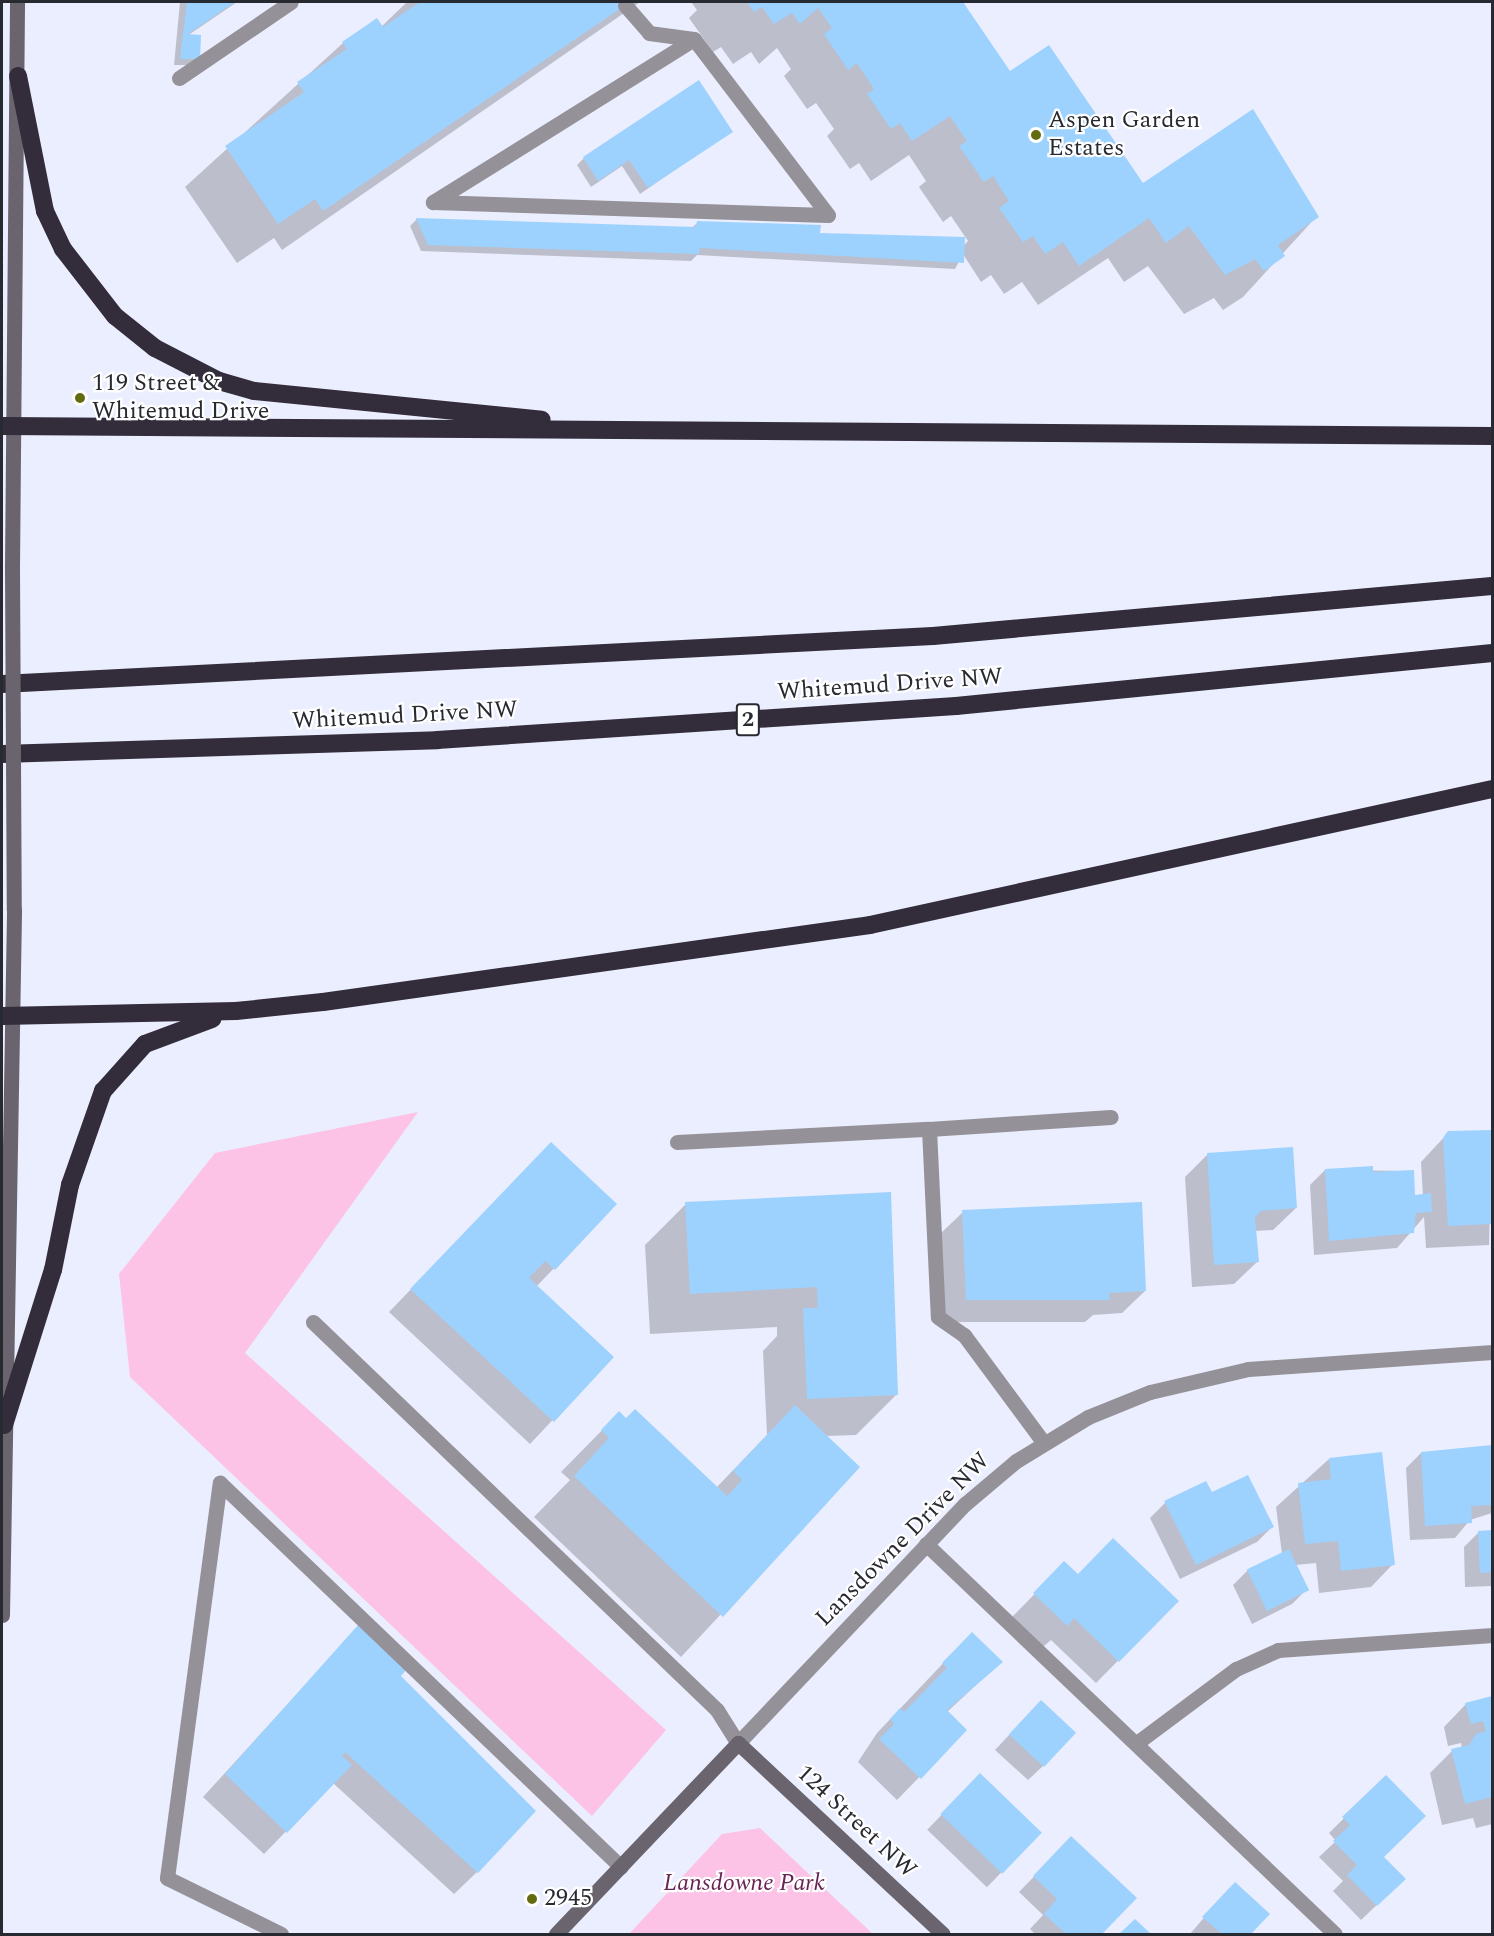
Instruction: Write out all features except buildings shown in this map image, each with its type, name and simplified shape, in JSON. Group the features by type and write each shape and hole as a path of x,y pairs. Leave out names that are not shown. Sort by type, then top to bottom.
{"highway":[{"path":"18,76 45,212 63,249 114,316 178,362 219,381 290,397 645,431"},
{"path":"7,426 1492,436"},
{"name":"Whitemud Drive NW","path":"2,684 957,634 1492,586"},
{"name":"Whitemud Drive NW","path":"2,754 437,740 945,707 1492,653"},
{"path":"6,1016 236,1011 870,925 1492,789"},
{"path":"4,1425 53,1270 70,1185 103,1091 145,1044 236,1011"}],"main road":[{"path":"2,1615 6,1016 14,910 12,567 7,426 18,76 17,2"},
{"name":"Lansdowne Drive NW","path":"556,1935 738,1743"},
{"name":"124 Street NW","path":"738,1743 943,1935"}],"street":[{"path":"178,78 291,2"},
{"path":"625,5 649,33 694,39 828,215 434,202 694,39"},
{"path":"677,1142 1111,1117"},
{"path":"929,1129 938,1317 964,1335 1044,1443"},
{"path":"314,1322 717,1710 738,1743"},
{"name":"Lansdowne Drive NW","path":"738,1743 926,1544 993,1479 1044,1443 1118,1404 1200,1378 1299,1363 1492,1352"},
{"path":"281,1935 167,1878 220,1483 621,1867"},
{"path":"926,1544 1138,1742 1335,1935"},
{"path":"1138,1742 1236,1669 1278,1650 1492,1635"}],"green space":[{"path":"418,1112 245,1353 666,1730 592,1816 130,1377 119,1274 215,1153"},
{"name":"Lansdowne Park","path":"760,1828 873,1934 629,1934 722,1834"}],"place":[{"name":"Aspen Garden Estates","path":"1036,135"},
{"name":"119 Street & Whitemud Drive","path":"80,398"},
{"name":"2945","path":"532,1899"}]}
